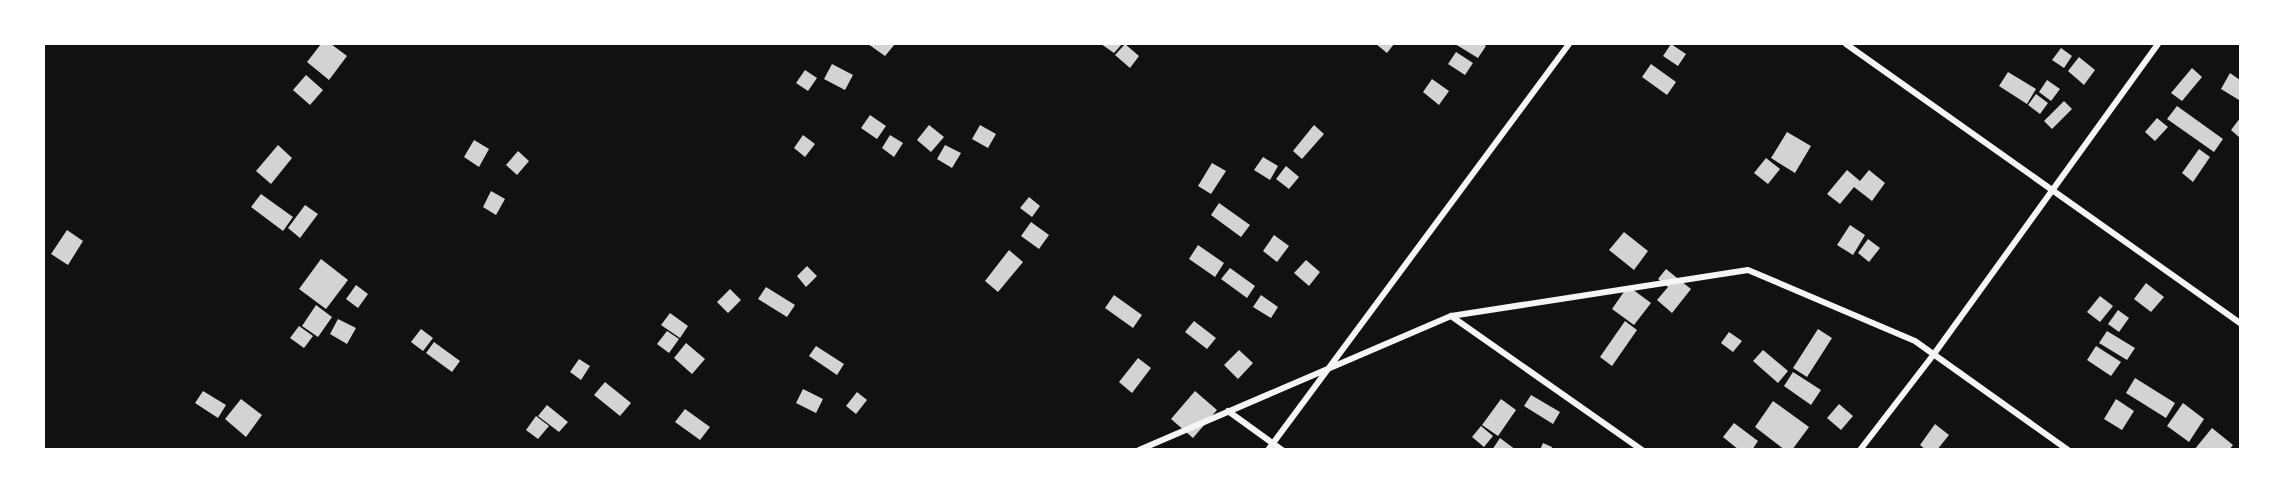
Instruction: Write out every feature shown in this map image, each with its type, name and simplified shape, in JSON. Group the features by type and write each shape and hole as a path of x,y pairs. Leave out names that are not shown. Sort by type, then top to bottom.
{"street":[{"path":"1268,450 1569,44"},
{"path":"1846,44 2241,322"},
{"path":"1860,450 1934,354 2158,44"},
{"path":"1139,450 1451,316 1748,270 1915,341 2068,450"},
{"path":"1451,316 1642,450"},
{"path":"1228,411 1282,450"}],"building":[{"path":"321,44 331,44 347,56 329,80 307,62"},
{"path":"868,44 895,44 885,56"},
{"path":"1101,44 1122,44 1114,53"},
{"path":"1125,44 1139,56 1130,68 1115,55"},
{"path":"1376,44 1394,44 1387,53"},
{"path":"1455,44 1483,44 1486,46 1478,58"},
{"path":"1671,44 1686,54 1678,66 1663,56"},
{"path":"2061,48 2072,56 2064,68 2052,60"},
{"path":"1456,52 1473,63 1465,75 1448,64"},
{"path":"2079,57 2095,70 2084,85 2068,71"},
{"path":"832,64 853,75 845,90 824,79"},
{"path":"1651,64 1676,82 1667,95 1642,77"},
{"path":"2192,68 2202,77 2182,101 2171,93"},
{"path":"805,70 817,78 808,91 796,83"},
{"path":"2008,72 2036,89 2027,104 1999,86"},
{"path":"2230,73 2240,80 2239,100 2221,89"},
{"path":"306,75 323,90 310,105 293,90"},
{"path":"1432,79 1449,91 1439,105 1423,92"},
{"path":"2047,80 2060,89 2051,101 2039,92"},
{"path":"2036,94 2048,103 2040,114 2028,105"},
{"path":"2064,101 2072,109 2052,129 2044,121"},
{"path":"2177,106 2223,139 2214,152 2167,119"},
{"path":"870,115 886,126 877,139 861,128"},
{"path":"2157,118 2168,127 2155,141 2145,132"},
{"path":"2240,118 2240,138 2231,130"},
{"path":"929,125 944,137 931,152 917,140"},
{"path":"980,125 996,134 988,148 972,139"},
{"path":"1314,125 1324,134 1302,159 1293,151"},
{"path":"1787,132 1811,146 1795,173 1771,158"},
{"path":"803,135 815,144 805,157 794,148"},
{"path":"890,135 903,143 894,157 882,148"},
{"path":"474,140 489,149 479,167 464,157"},
{"path":"278,145 292,158 271,184 256,171"},
{"path":"945,145 961,153 952,168 937,159"},
{"path":"2199,149 2210,157 2193,182 2182,173"},
{"path":"518,151 529,161 517,175 506,165"},
{"path":"1263,157 1278,166 1270,180 1254,170"},
{"path":"1766,158 1780,169 1768,184 1754,173"},
{"path":"1212,163 1226,171 1211,194 1198,186"},
{"path":"1286,166 1299,177 1289,189 1276,179"},
{"path":"1847,170 1860,181 1869,170 1885,183 1872,201 1854,187 1840,204 1827,194"},
{"path":"491,191 505,199 496,215 483,207"},
{"path":"261,194 293,217 283,231 251,207"},
{"path":"1029,197 1040,206 1032,217 1020,208"},
{"path":"1219,203 1250,225 1241,237 1211,215"},
{"path":"305,205 318,214 300,238 288,228"},
{"path":"1031,222 1049,235 1039,249 1021,236"},
{"path":"1850,225 1865,235 1853,255 1837,245"},
{"path":"67,230 83,241 68,265 51,254"},
{"path":"1624,232 1648,251 1634,270 1609,250"},
{"path":"1274,235 1289,246 1277,262 1263,251"},
{"path":"1868,239 1880,248 1869,262 1858,253"},
{"path":"1198,245 1224,263 1215,277 1189,259"},
{"path":"1009,250 1023,262 998,292 985,281"},
{"path":"321,259 348,280 326,309 299,289"},
{"path":"1306,260 1320,272 1309,286 1294,273"},
{"path":"807,266 817,276 806,287 797,276"},
{"path":"1230,268 1255,286 1247,298 1221,279"},
{"path":"1666,269 1691,289 1672,313 1657,300 1668,287 1658,279"},
{"path":"2146,283 2164,297 2151,312 2134,299"},
{"path":"356,285 368,294 358,308 346,299"},
{"path":"1628,286 1651,303 1634,325 1612,309"},
{"path":"766,287 795,305 787,317 758,299"},
{"path":"730,289 741,300 728,313 717,302"},
{"path":"1114,295 1142,315 1133,328 1105,308"},
{"path":"1261,295 1278,307 1271,318 1253,307"},
{"path":"2100,296 2113,306 2100,322 2087,312"},
{"path":"316,305 332,317 318,337 302,326"},
{"path":"2118,310 2129,318 2119,332 2108,324"},
{"path":"670,313 688,326 680,338 661,325"},
{"path":"338,319 356,328 347,344 330,334"},
{"path":"1194,321 1216,338 1207,349 1185,332"},
{"path":"1625,321 1637,330 1612,366 1600,357"},
{"path":"299,326 313,336 304,348 290,338"},
{"path":"421,329 433,338 423,351 411,342"},
{"path":"1818,329 1832,338 1807,377 1793,368"},
{"path":"667,331 679,339 669,353 657,344"},
{"path":"2107,331 2135,348 2127,360 2099,343"},
{"path":"1729,332 1742,341 1733,352 1721,343"},
{"path":"434,342 460,361 452,372 426,353"},
{"path":"686,343 705,359 692,374 674,358"},
{"path":"816,346 844,364 837,375 809,356"},
{"path":"2096,346 2121,362 2111,376 2087,360"},
{"path":"1239,350 1253,363 1238,379 1224,365"},
{"path":"1763,350 1788,371 1778,383 1753,361"},
{"path":"1138,358 1151,368 1132,393 1119,382"},
{"path":"579,359 590,366 581,380 570,372"},
{"path":"1793,372 1821,390 1811,405 1784,386"},
{"path":"2135,378 2175,403 2166,418 2126,393"},
{"path":"605,382 631,403 620,416 594,395"},
{"path":"803,389 823,399 816,413 796,403"},
{"path":"203,391 226,405 218,418 195,403"},
{"path":"1195,391 1217,410 1193,438 1171,419"},
{"path":"857,392 867,400 856,414 846,406"},
{"path":"1531,395 1560,412 1553,424 1524,406"},
{"path":"241,399 262,415 246,437 225,419"},
{"path":"1501,399 1516,410 1498,436 1482,425"},
{"path":"2116,399 2134,411 2122,430 2104,419"},
{"path":"1773,401 1809,427 1792,450 1785,450 1755,427"},
{"path":"2183,403 2204,419 2189,442 2167,426"},
{"path":"1839,404 1853,416 1841,430 1827,418"},
{"path":"547,405 568,422 559,432 538,416"},
{"path":"685,409 710,427 700,440 675,422"},
{"path":"536,416 549,426 538,439 526,430"},
{"path":"1734,423 1758,441 1752,450 1739,450 1723,437"},
{"path":"1935,424 1949,435 1937,450 1926,450 1920,445"},
{"path":"1481,426 1493,436 1484,447 1472,437"},
{"path":"2212,428 2233,445 2229,450 2194,450"},
{"path":"1500,438 1516,450 1492,450"},
{"path":"1543,443 1552,447 1551,450 1540,450"}]}
